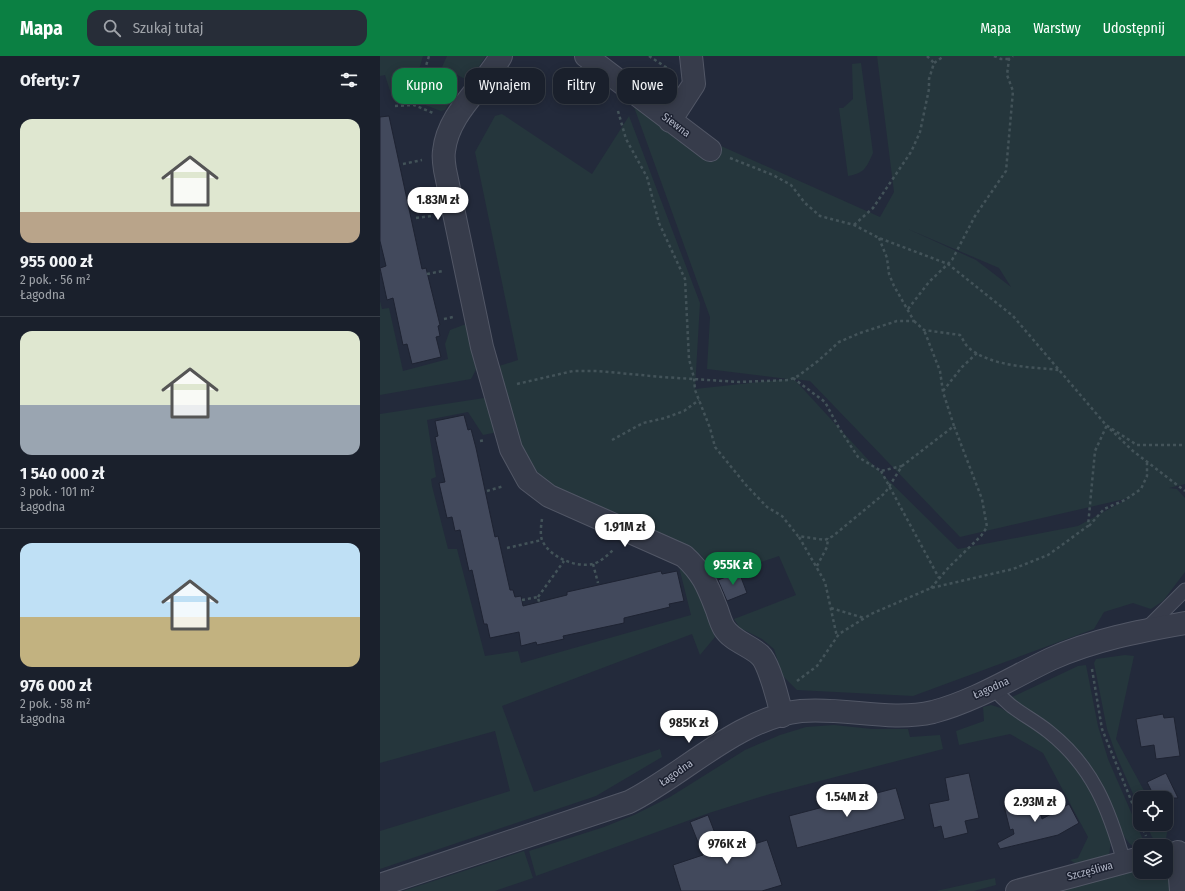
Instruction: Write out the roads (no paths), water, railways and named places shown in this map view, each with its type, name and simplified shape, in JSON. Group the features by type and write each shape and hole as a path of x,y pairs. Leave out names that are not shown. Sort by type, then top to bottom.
{"street":[{"path":"501,56 453,122 446,138 443,153 445,170 482,348 511,449 528,480 549,496 684,556 697,567 705,580 724,628 740,643 752,649 762,657 780,706"},
{"name":"Siewna","path":"586,56 710,150"},
{"path":"670,121 694,84 691,56"},
{"name":"Łagodna","path":"380,884 629,802 649,792 684,766 759,724 780,706 800,712 821,711 885,716 905,716 933,712 994,688 1052,659 1087,645 1145,630 1185,624"},
{"path":"1176,853 1181,891"},
{"name":"Szczęśliwa","path":"1017,891 1132,860"}],"lane":[{"path":"1145,630 1185,590"},
{"path":"994,688 1004,702 1060,740 1078,761 1094,782 1132,860"}]}
